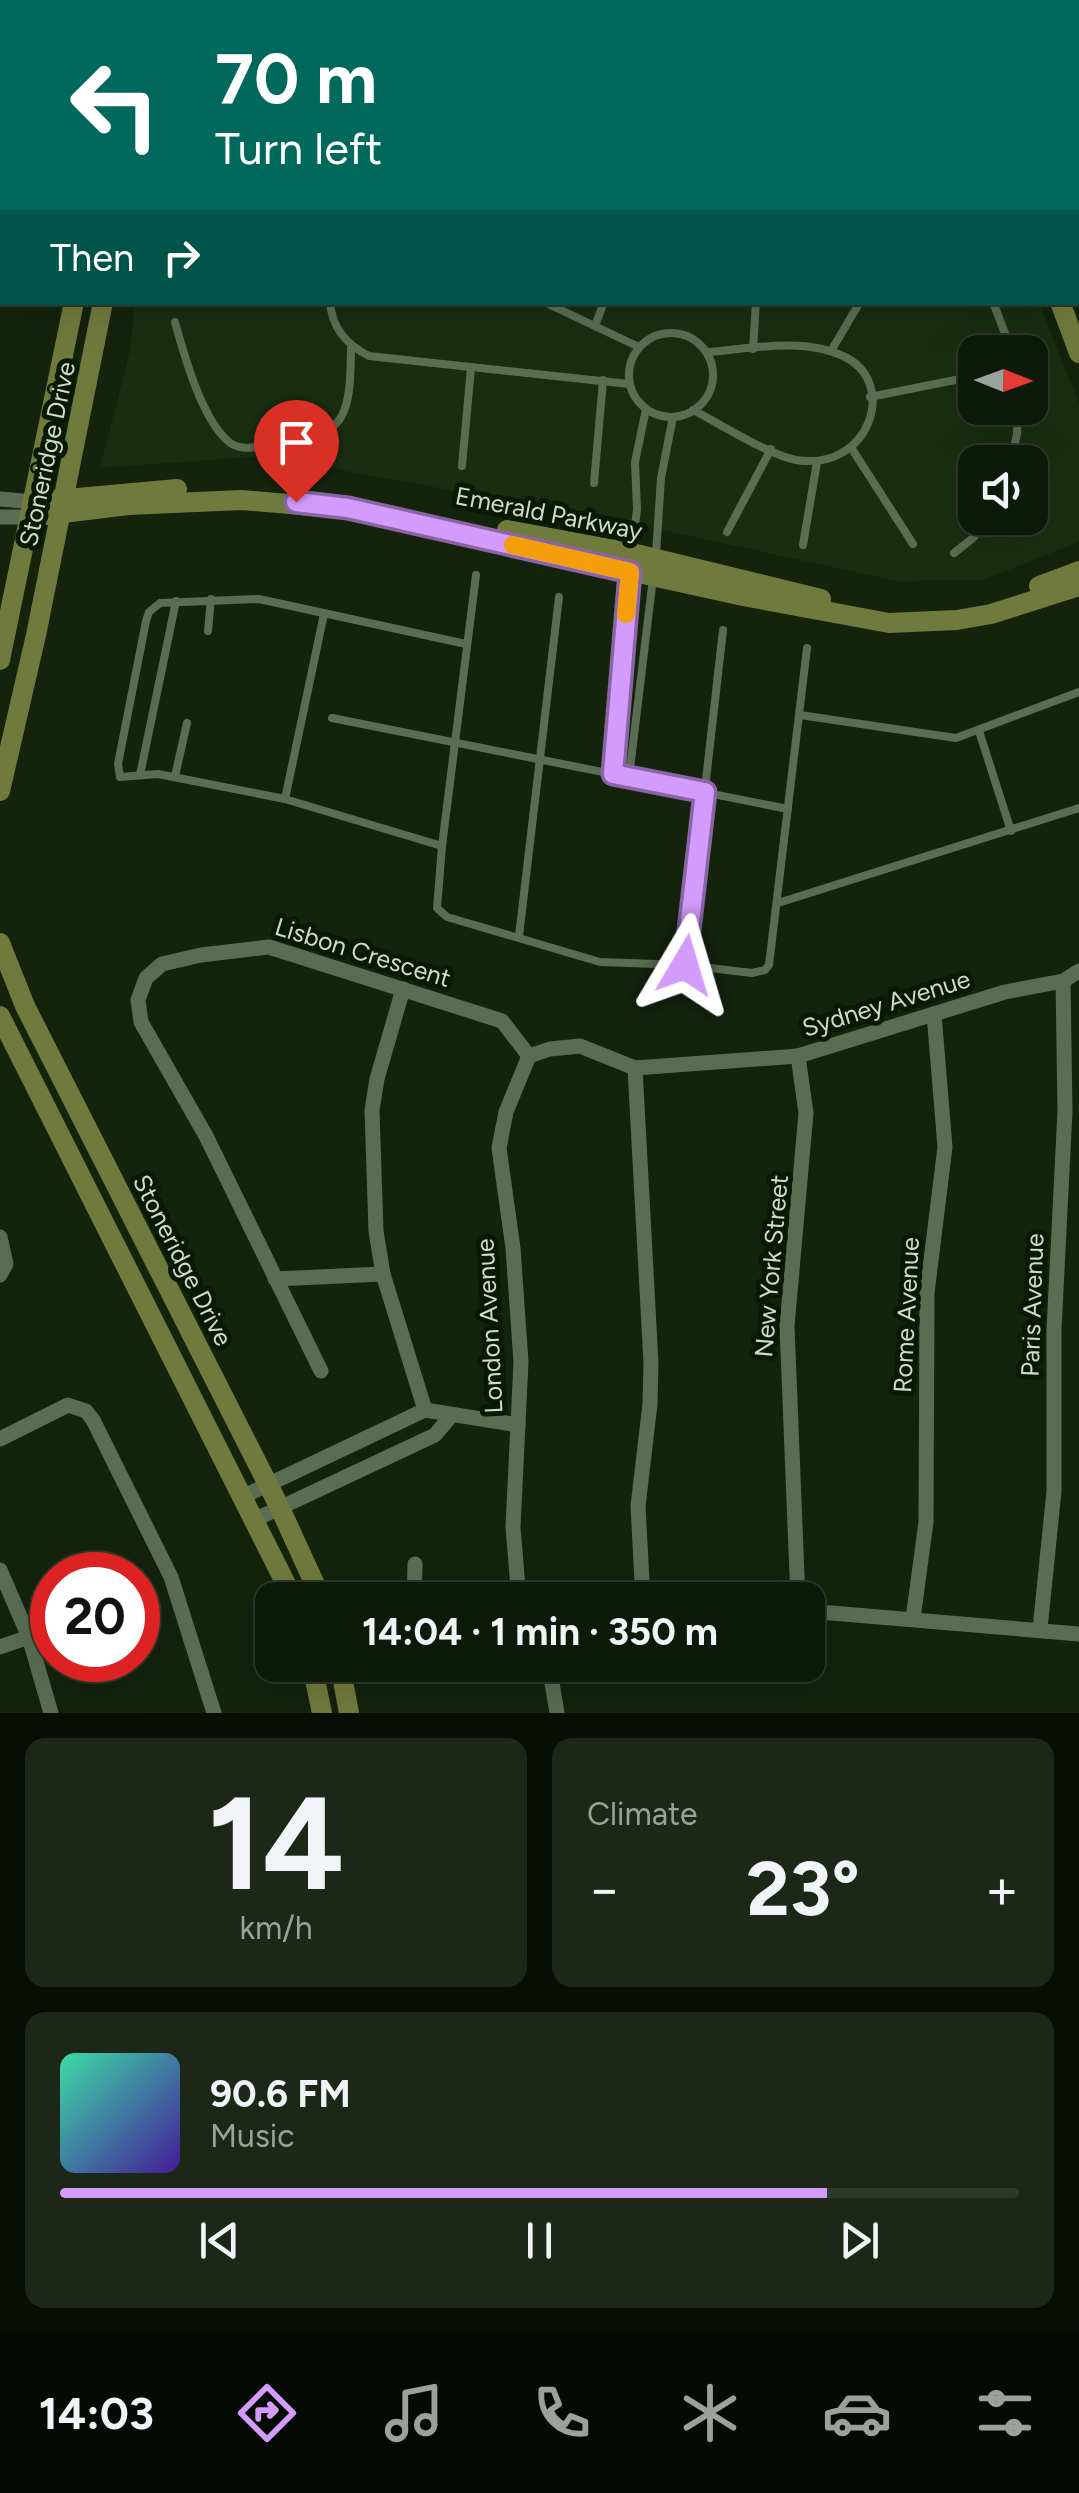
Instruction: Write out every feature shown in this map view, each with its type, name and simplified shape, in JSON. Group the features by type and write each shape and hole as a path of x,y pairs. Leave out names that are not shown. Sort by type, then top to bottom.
{"street":[{"name":"Stoneridge Drive","path":"0,660 73,305"},
{"name":"Stoneridge Drive","path":"0,791 102,305"},
{"path":"1061,305 1079,352"},
{"name":"Emerald Parkway","path":"0,517 140,490 270,489 348,500 654,567 906,614 970,610 1079,571"},
{"name":"Emerald Parkway","path":"0,499 32,509"},
{"name":"Emerald Parkway","path":"654,567 848,617 915,624 1008,610 1079,586"},
{"name":"Stoneridge Drive","path":"0,943 25,1006 314,1582"},
{"name":"Lisbon Crescent","path":"321,1371 206,1136 142,1022 138,1010 146,978 162,964 269,946 502,1021 529,1056"},
{"name":"Sydney Avenue","path":"529,1056 550,1048 580,1046 635,1068 798,1056 1005,992 1062,981 1079,972"},
{"name":"Paris Avenue","path":"1040,1630 1054,1491 1054,1330 1066,1111 1062,981"},
{"path":"403,989 372,1110 376,1231 383,1274 425,1410"},
{"name":"Rome Avenue","path":"913,1620 926,1522 927,1293 946,1140 934,1014"},
{"name":"Stoneridge Drive","path":"0,1016 286,1582"},
{"name":"London Avenue","path":"518,1582 514,1527 521,1376 514,1258 499,1148 506,1112 529,1056"},
{"name":"New York Street","path":"797,1582 787,1374 789,1290 804,1168 806,1114 798,1056"},
{"path":"635,1068 650,1363 650,1404 638,1506 642,1582"},
{"path":"0,1236 6,1256 0,1275"},
{"path":"275,1279 383,1274"},
{"path":"0,1438 68,1405 78,1406 93,1420 171,1577 214,1713"},
{"path":"244,1496 425,1410 518,1425"},
{"path":"256,1519 436,1435 451,1416"},
{"path":"414,1582 415,1564"},
{"path":"0,1570 29,1637 51,1713"},
{"path":"825,1612 1079,1634"},
{"path":"0,1647 29,1637"},
{"path":"316,1682 322,1713"},
{"path":"343,1682 349,1713"},
{"path":"552,1682 557,1713"}],"lane":[{"path":"331,305 339,332 351,348 379,358 630,384"},
{"path":"550,305 639,347"},
{"path":"595,326 603,305"},
{"path":"753,348 756,305"},
{"path":"831,351 858,305"},
{"path":"994,305 1006,335"},
{"path":"175,322 191,379 225,438 242,448 300,442 328,432 339,423 346,412 351,348"},
{"path":"672,332 696,341 706,352 713,380 708,394 693,410 673,418 646,409 636,400 630,384 630,361 639,347 658,334 672,332"},
{"path":"693,410 792,460 817,462 852,448 868,426 867,378 860,367 831,351 794,347 706,352"},
{"path":"462,466 471,368"},
{"path":"870,397 958,379"},
{"path":"594,482 603,380"},
{"path":"613,774 637,509 635,462 646,409"},
{"path":"629,777 654,567 660,478 673,418"},
{"path":"852,448 913,544"},
{"path":"727,532 771,450"},
{"path":"803,545 817,462"},
{"path":"954,553 975,535"},
{"path":"476,576 436,902 441,913 600,962 685,965 752,973 765,970 772,952 807,648"},
{"path":"519,936 558,597"},
{"path":"442,846 285,799 176,776 152,773 120,778 117,771 146,621 154,606 211,598 260,599 466,644"},
{"path":"208,631 211,598"},
{"path":"140,776 176,601"},
{"path":"285,799 324,614"},
{"path":"685,965 723,630"},
{"path":"800,714 946,738 979,731 1079,692"},
{"path":"332,718 788,810"},
{"path":"176,776 186,722"},
{"path":"979,731 1011,831"},
{"path":"778,902 1079,808"}],"shaded area":[{"path":"135,305 1040,305 1079,403 1079,542 983,580 897,581 630,523 263,456 100,468 129,355"}],"slow traffic":[{"path":"513,545 630,572 626,614"}],"route":[{"path":"296,502 348,508 630,572 613,774 705,792 685,965"}]}
